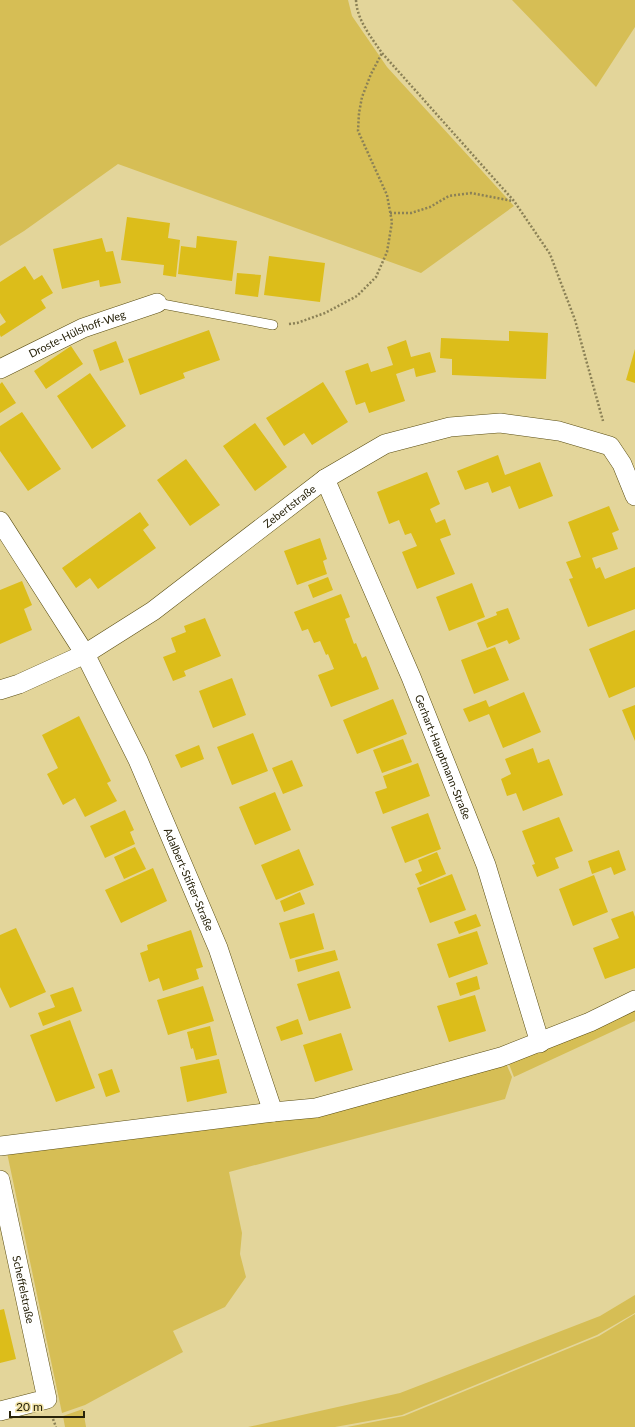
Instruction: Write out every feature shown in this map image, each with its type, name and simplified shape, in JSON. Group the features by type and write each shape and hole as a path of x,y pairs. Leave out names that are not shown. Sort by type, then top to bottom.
{"street":[{"name":"Droste-Hülshoff-Weg","path":"0,369 83,328 157,303"},
{"name":"Zebertstraße","path":"0,690 19,684 85,654 153,611 325,479 385,444 450,427 500,423 559,432 610,446"},
{"path":"610,446 622,464 635,496"},
{"name":"Gerhart-Hauptmann-Straße","path":"325,479 411,677 486,865 540,1043"},
{"path":"0,521 85,654"},
{"name":"Adalbert-Stifter-Straße","path":"85,654 138,760 218,948 273,1112"},
{"path":"0,1146 316,1108 501,1058 590,1022 635,1000"},
{"name":"Scheffelstraße","path":"0,1180 47,1399 0,1411"}],"lane":[{"path":"157,303 273,325"}],"path":[{"path":"356,0 356,8 365,26 382,53 514,202 550,254 575,320 610,446"},
{"path":"273,325 297,323 325,313 357,296 376,277 387,252 392,222 387,195 358,131 362,97 371,74 382,53"},
{"path":"390,213 410,213 430,207 448,196 471,193 514,202"}],"shaded area":[{"path":"0,0 348,0 352,16 387,67 514,206 421,273 118,164 24,231 0,246"},
{"path":"512,0 635,0 635,27 596,87"},
{"path":"635,1003 635,1021 514,1077 507,1059"},
{"path":"505,1061 512,1077 505,1099 229,1172 242,1233 240,1254 246,1277 225,1307 173,1331 183,1352 85,1405 62,1413 6,1148 318,1112"},
{"path":"635,1295 635,1313 597,1335 402,1415 335,1427 248,1427 400,1393 600,1316"},
{"path":"635,1314 635,1427 347,1427 404,1416 599,1336"},
{"path":"83,1409 86,1427 65,1427 63,1416"}],"building":[{"path":"127,217 170,223 168,238 180,240 176,277 163,275 164,265 121,260"},
{"path":"197,236 237,241 232,281 178,274 181,246 196,248"},
{"path":"102,238 106,252 113,251 121,283 100,287 99,280 62,289 53,249"},
{"path":"269,256 325,263 320,302 264,295"},
{"path":"25,266 34,280 42,275 53,293 41,300 46,308 1,337 0,326 6,322 0,313 0,282"},
{"path":"237,273 261,275 258,297 235,294"},
{"path":"209,330 220,360 183,373 185,378 140,395 128,359"},
{"path":"509,331 548,333 546,379 452,375 452,359 440,358 441,338 509,341"},
{"path":"406,340 411,357 430,352 436,372 416,377 414,368 396,374 405,401 369,413 365,402 356,405 345,371 368,363 371,372 393,365 387,347"},
{"path":"116,341 124,362 100,371 93,350"},
{"path":"71,346 83,364 46,389 34,371"},
{"path":"635,349 635,383 626,380"},
{"path":"90,373 126,426 92,449 57,396"},
{"path":"2,382 16,403 0,413 0,384"},
{"path":"323,382 348,422 312,445 304,433 284,446 266,418"},
{"path":"22,412 61,469 28,491 0,451 0,426"},
{"path":"255,423 287,467 255,491 223,446"},
{"path":"498,455 505,475 540,462 553,496 519,509 510,486 492,493 488,482 465,490 457,471"},
{"path":"186,459 220,505 190,526 157,480"},
{"path":"427,472 440,504 430,509 436,523 445,519 451,535 440,539 455,574 417,589 402,552 417,546 411,533 405,535 399,520 389,524 377,492"},
{"path":"609,506 619,530 612,533 618,549 592,558 596,569 600,567 605,579 635,567 635,609 588,627 569,579 573,578 566,562 581,557 568,522"},
{"path":"140,512 149,525 143,530 156,548 98,589 90,578 76,588 62,568"},
{"path":"320,538 327,559 323,561 327,574 297,585 284,551"},
{"path":"328,577 333,590 313,598 308,585"},
{"path":"22,581 32,605 24,609 32,630 0,644 0,590"},
{"path":"472,583 485,617 449,631 436,597"},
{"path":"341,594 350,617 345,619 354,644 356,643 362,658 366,656 379,689 331,707 318,675 334,669 328,654 326,655 320,641 314,643 308,629 302,631 294,612"},
{"path":"508,608 520,639 509,644 507,640 487,648 477,623 497,615 496,612"},
{"path":"205,618 221,656 184,671 186,676 173,681 163,657 176,652 171,638 186,632 184,626"},
{"path":"635,630 635,687 609,698 589,649"},
{"path":"495,647 509,680 474,694 461,660"},
{"path":"232,678 246,715 213,728 199,691"},
{"path":"524,692 541,732 503,748 489,714 469,722 463,709 486,700 489,707"},
{"path":"393,699 407,734 357,754 343,720"},
{"path":"635,705 635,741 622,710"},
{"path":"79,716 111,781 107,783 117,801 85,817 75,798 63,805 47,774 58,768 42,735"},
{"path":"253,733 268,771 232,785 217,747"},
{"path":"403,739 412,762 382,773 373,750"},
{"path":"199,745 204,759 181,768 175,755"},
{"path":"533,748 538,763 549,759 563,795 523,811 516,793 507,796 501,779 511,774 505,759"},
{"path":"292,760 303,786 283,794 272,768"},
{"path":"418,763 430,796 383,814 375,792 387,788 383,776"},
{"path":"275,792 291,830 255,845 239,807"},
{"path":"125,810 134,830 130,832 135,844 105,858 90,826"},
{"path":"428,813 441,849 405,863 391,827"},
{"path":"559,817 573,851 555,858 559,868 537,877 532,865 535,864 522,831"},
{"path":"135,847 146,869 124,879 114,857"},
{"path":"299,849 314,885 276,900 261,865"},
{"path":"619,850 626,870 614,875 611,867 592,874 588,861"},
{"path":"437,852 446,874 420,885 415,874 422,871 418,860"},
{"path":"153,868 167,901 121,923 105,890"},
{"path":"452,874 466,910 430,923 417,888"},
{"path":"594,875 608,912 573,926 559,889"},
{"path":"300,892 305,904 284,912 280,901"},
{"path":"633,911 635,917 635,968 605,979 593,948 619,938 611,919"},
{"path":"314,913 324,949 290,959 279,923"},
{"path":"476,914 481,926 459,934 454,922"},
{"path":"16,928 46,992 10,1008 0,987 0,935"},
{"path":"191,930 203,967 196,969 199,979 163,991 159,978 149,982 140,953 148,950 147,945"},
{"path":"477,931 488,964 449,978 437,944"},
{"path":"335,950 338,960 298,972 295,960"},
{"path":"339,971 351,1008 309,1021 297,984"},
{"path":"477,976 480,989 460,996 456,983"},
{"path":"203,986 214,1021 168,1035 157,1000"},
{"path":"73,987 82,1011 43,1026 38,1013 55,1007 50,995"},
{"path":"475,995 486,1031 449,1042 437,1006"},
{"path":"298,1019 303,1034 281,1041 276,1027"},
{"path":"70,1020 95,1088 56,1102 30,1035"},
{"path":"210,1026 217,1055 196,1060 193,1048 191,1049 187,1032"},
{"path":"341,1033 353,1070 315,1082 303,1045"},
{"path":"219,1059 227,1093 187,1102 180,1067"},
{"path":"112,1069 120,1092 106,1097 98,1074"},
{"path":"4,1309 16,1359 0,1363 0,1310"}]}
